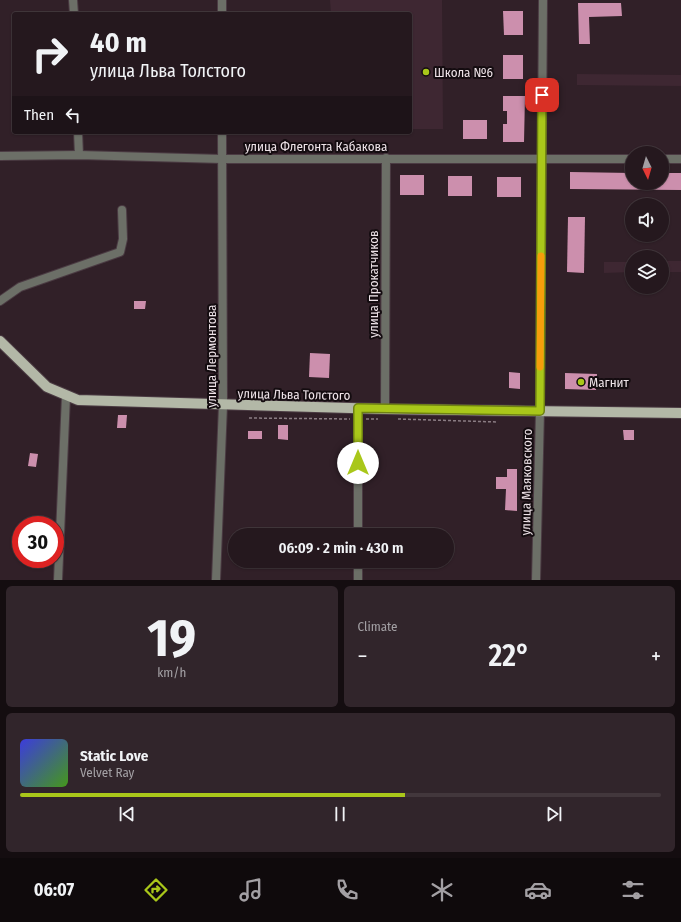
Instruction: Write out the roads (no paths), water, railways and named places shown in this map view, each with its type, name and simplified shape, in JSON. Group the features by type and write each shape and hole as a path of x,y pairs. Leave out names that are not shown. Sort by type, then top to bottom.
{"main road":[{"name":"улица Льва Толстого","path":"0,341 47,387 78,400 385,409 681,413"}],"street":[{"path":"73,0 74,12"},
{"path":"222,0 222,12"},
{"name":"улица Маяковского","path":"536,580 540,411 543,0"},
{"path":"78,134 79,155"},
{"name":"улица Лермонтова","path":"216,580 223,405 222,134"},
{"name":"улица Флегонта Кабакова","path":"0,156 79,155 222,159 625,159"},
{"name":"улица Прокатчиков","path":"385,409 386,158"},
{"path":"669,159 681,159"},
{"path":"0,301 20,287 120,252 123,239 122,210"},
{"path":"58,580 66,396"},
{"path":"358,408 358,528"},
{"path":"358,568 358,580"}],"place":[{"name":"Школа №6","path":"426,72"},
{"name":"Магнит","path":"581,382"}]}
